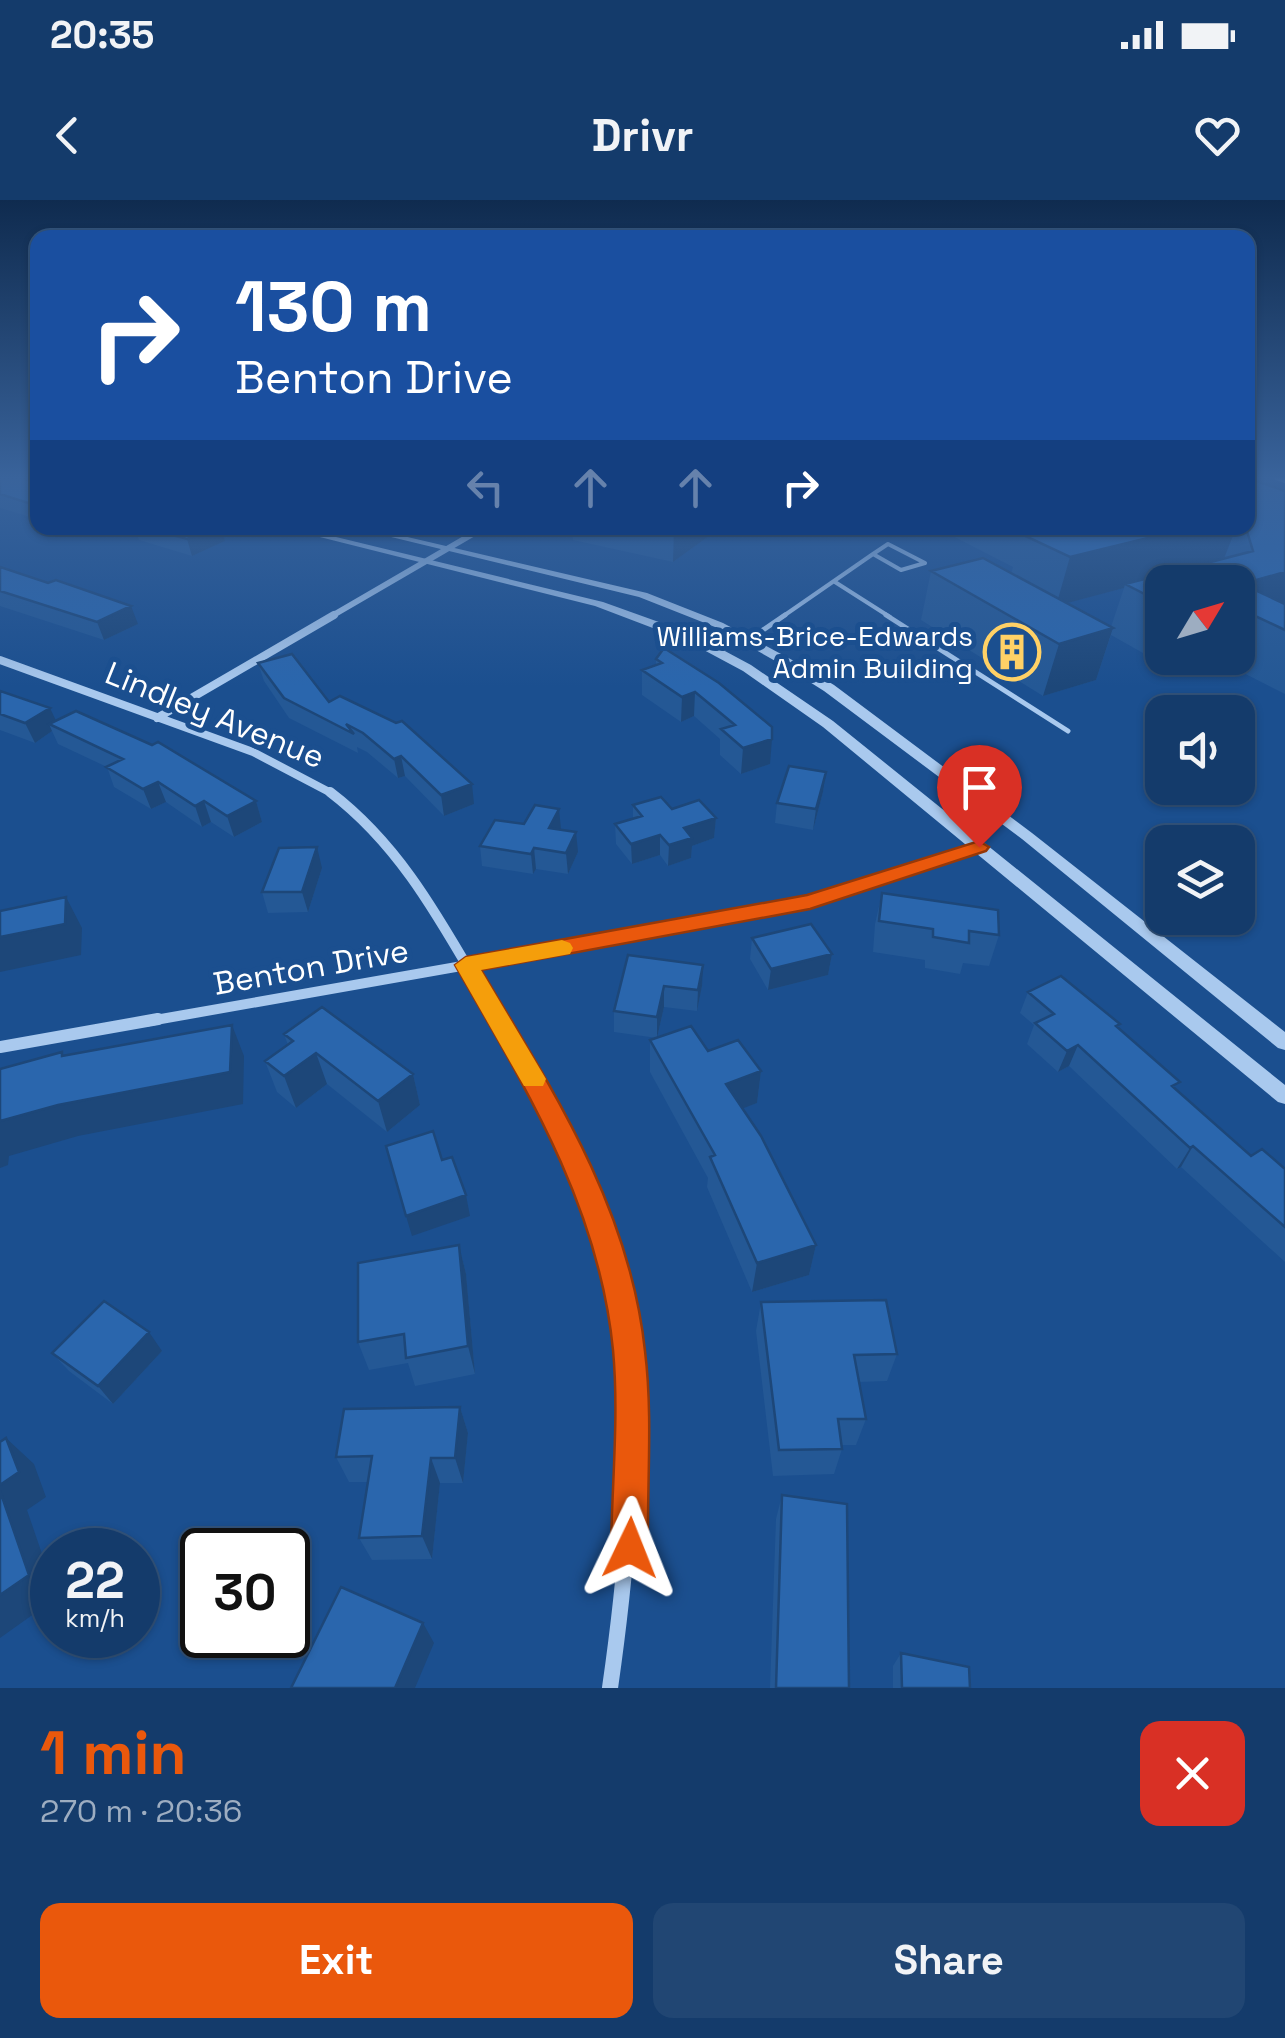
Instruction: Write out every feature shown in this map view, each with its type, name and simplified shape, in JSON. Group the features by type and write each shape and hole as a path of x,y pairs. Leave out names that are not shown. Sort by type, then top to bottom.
{"street":[{"path":"368,547 599,604 666,627 716,650 785,692 1285,1096"},
{"path":"157,718 446,547"},
{"path":"449,547 677,607 829,688 1027,836 1285,1043"},
{"name":"Lindley Avenue","path":"0,660 285,767 354,810 388,839 428,896 556,1118 584,1176 617,1275 630,1352 632,1523 610,1688"},
{"name":"Benton Drive","path":"0,1047 810,902 979,847"}],"lane":[{"path":"716,650 747,641 883,547"},
{"path":"874,554 901,570 926,563 895,547"},
{"path":"835,582 1068,730"}],"building":[{"path":"1050,547 1109,547 1070,557"},
{"path":"1252,547 1285,547 1285,572 1255,580 1255,565 1199,565 1253,551"},
{"path":"983,558 1113,628 1059,644 931,571"},
{"path":"0,567 48,583 56,580 131,606 97,622 0,591"},
{"path":"1145,579 1145,594 1125,584"},
{"path":"1255,590 1285,604 1285,630 1255,616"},
{"path":"664,648 719,683 772,727 772,739 743,748 721,729 735,725 695,692 682,697 642,670 662,663 656,659"},
{"path":"292,654 329,702 340,696 396,723 402,721 472,784 441,795 401,756 394,759 363,733 346,724 354,734 284,698 258,663"},
{"path":"0,691 50,708 25,723 0,714"},
{"path":"76,711 152,745 158,742 256,801 227,816 204,801 195,806 158,782 143,789 106,767 123,759 49,724"},
{"path":"789,766 826,772 816,809 777,803"},
{"path":"661,797 672,809 699,800 716,818 684,828 692,838 669,845 660,835 631,844 615,824 642,816 633,805"},
{"path":"535,805 559,809 549,828 576,832 566,853 534,848 531,854 480,846 495,820 524,824"},
{"path":"317,847 302,892 262,892 279,848"},
{"path":"882,893 998,910 999,935 969,931 969,943 933,937 933,929 879,921"},
{"path":"66,897 65,924 0,937 0,911"},
{"path":"811,924 832,954 771,969 752,938"},
{"path":"628,955 703,965 698,990 664,986 657,1017 614,1011"},
{"path":"1061,976 1120,1024 1116,1026 1180,1082 1172,1086 1251,1156 1262,1149 1285,1169 1285,1227 1193,1146 1190,1148 1078,1045 1067,1051 1035,1023 1054,1014 1028,992"},
{"path":"322,1007 413,1074 378,1101 316,1053 284,1076 265,1061 293,1041 284,1034"},
{"path":"232,1025 230,1072 58,1105 0,1121 0,1069 62,1052 62,1056"},
{"path":"691,1026 708,1051 738,1040 761,1071 726,1084 761,1136 816,1245 757,1263 710,1157 715,1155 650,1040"},
{"path":"433,1131 442,1160 452,1157 466,1195 406,1216 386,1146"},
{"path":"459,1245 468,1346 406,1358 404,1334 358,1342 358,1263"},
{"path":"886,1300 897,1354 854,1355 866,1419 838,1419 842,1449 779,1450 761,1302"},
{"path":"104,1301 149,1332 98,1386 52,1353"},
{"path":"460,1407 455,1458 431,1458 422,1536 359,1538 372,1456 336,1457 344,1409"},
{"path":"6,1438 19,1472 0,1485 0,1442"},
{"path":"0,1491 29,1575 0,1595"},
{"path":"782,1495 847,1504 849,1688 776,1688"},
{"path":"341,1587 423,1623 395,1688 291,1688 306,1658 310,1658 310,1650"},
{"path":"901,1653 969,1667 970,1688 902,1688"}],"slow traffic":[{"path":"533,1079 466,965 562,948"}],"place":[{"name":"Williams-Brice-Edwards Admin Building","path":"1012,652"}],"route":[{"path":"630,1548 630,1352 617,1275 584,1176 556,1118 466,965 810,902 979,847"}]}
